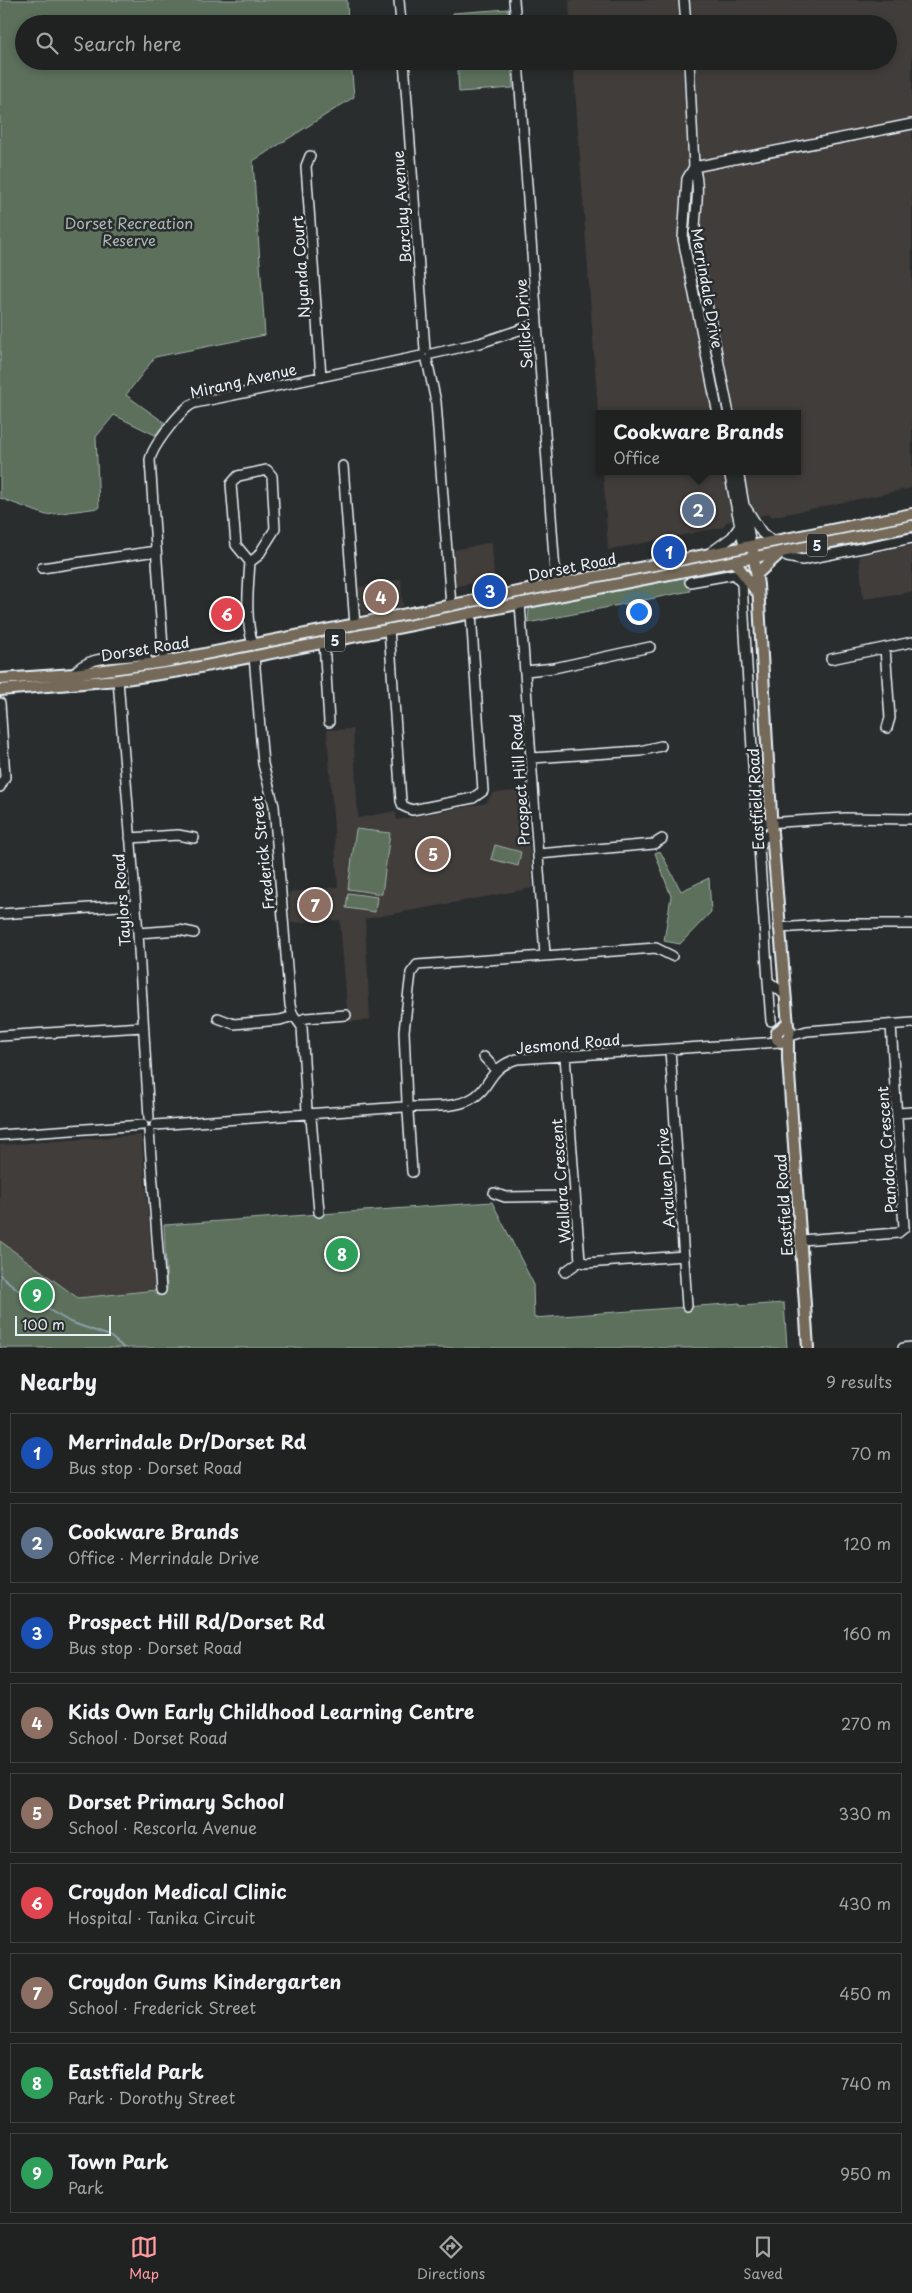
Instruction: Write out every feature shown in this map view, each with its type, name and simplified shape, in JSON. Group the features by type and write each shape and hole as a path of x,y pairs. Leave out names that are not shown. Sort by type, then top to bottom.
{"main road":[{"name":"Dorset Road","path":"0,679 74,674 164,662 912,514"},
{"name":"Dorset Road","path":"0,690 118,680 254,656 912,526"},
{"name":"Eastfield Road","path":"748,546 757,574 784,995 784,1034 788,1060 808,1348"},
{"path":"757,574 783,551"},
{"name":"Eastfield Road","path":"751,558 759,605"},
{"path":"735,562 755,590"},
{"path":"556,585 558,596"},
{"path":"387,618 389,629"},
{"path":"253,645 254,656"},
{"path":"116,669 118,680"}],"street":[{"path":"399,0 400,15"},
{"path":"514,0 515,15"},
{"path":"684,0 685,15"},
{"name":"Barclay Avenue","path":"405,70 426,355 436,402 451,606"},
{"name":"Sellick Drive","path":"519,70 556,585"},
{"name":"Merrindale Drive","path":"689,70 694,133 694,167 698,180 694,226 696,251 729,410"},
{"path":"694,167 912,124"},
{"name":"Nyanda Court","path":"310,156 306,166 321,377"},
{"name":"Merrindale Drive","path":"694,167 687,179 683,239 717,410"},
{"name":"Mirang Avenue","path":"164,662 150,456 183,410 195,402 480,343 537,324"},
{"path":"703,342 715,339"},
{"path":"343,466 355,624"},
{"path":"250,562 258,556 275,529 272,476 267,470 238,476 231,484 236,544 250,562 248,629 253,645"},
{"path":"730,475 739,527 748,546"},
{"path":"739,475 748,546"},
{"path":"743,503 762,533 772,541"},
{"path":"710,554 732,537 739,527"},
{"path":"783,551 787,557 802,560 912,538"},
{"path":"42,568 156,551"},
{"path":"690,582 730,574 739,577 742,584 756,814 761,822 772,828 845,818 912,819"},
{"name":"Prospect Hill Road","path":"520,603 545,955"},
{"path":"745,617 759,605"},
{"path":"389,629 400,794 404,806 412,810 477,797 483,787 471,613"},
{"path":"324,642 329,722"},
{"path":"831,659 912,642"},
{"path":"526,671 554,668 650,647"},
{"path":"885,648 890,718 887,728"},
{"path":"74,674 83,663 140,656 144,657 150,664"},
{"name":"Frederick Street","path":"254,656 263,764 274,806 290,1005 302,1027 319,1212"},
{"name":"Taylors Road","path":"118,680 138,933 142,1027 161,1290"},
{"path":"0,703 5,777 0,787"},
{"path":"532,758 640,751 661,746"},
{"path":"771,1021 758,847 772,828"},
{"path":"130,838 178,835 194,838"},
{"path":"538,854 654,844 662,839"},
{"path":"0,914 135,905"},
{"path":"779,928 837,924 912,924"},
{"path":"138,933 178,930 194,933"},
{"path":"412,1172 404,1031 410,978 414,967 419,964 656,948 672,956"},
{"path":"768,981 784,995"},
{"path":"218,1018 234,1024 346,1015"},
{"name":"Jesmond Road","path":"0,1135 467,1102 479,1094 496,1070 503,1064 517,1059 742,1044 784,1034 807,1031 912,1023"},
{"name":"Pandora Crescent","path":"801,1240 898,1233 908,1230 891,1025"},
{"path":"0,1036 142,1027"},
{"name":"Araluen Drive","path":"670,1049 687,1306"},
{"name":"Wallara Crescent","path":"565,1056 580,1260 586,1263 684,1256"},
{"path":"484,1057 496,1070"},
{"path":"898,1113 912,1112"},
{"path":"494,1192 505,1197 574,1196"},
{"path":"565,1272 580,1260"},
{"path":"903,1348 912,1347"}],"shaded area":[{"path":"569,0 912,0 912,488 772,517 770,514 726,522 724,527 608,550 603,475 801,475 801,410 598,410 574,70 897,70 897,15 570,15"},
{"path":"492,542 494,579 452,587 450,551"},
{"path":"912,545 912,592 863,599 859,555"},
{"path":"401,579 403,606 365,614 361,611 359,587"},
{"path":"353,729 358,818 395,811 397,820 486,803 493,793 525,790 533,888 365,919 370,1020 348,1022 340,920 291,923 289,892 338,887 327,730"},
{"path":"141,1135 155,1291 78,1298 0,1241 0,1145"}],"green space":[{"name":"Dorset Recreation Reserve","path":"0,0 347,0 348,15 15,15 15,70 352,70 354,97 253,161 265,335 155,357 126,395 165,423 155,435 114,415 96,437 99,508 46,515 0,498"},
{"path":"508,9 508,15 453,15 453,13"},
{"path":"458,70 512,70 513,88 459,92"},
{"path":"688,577 690,591 528,623 529,608"},
{"path":"356,829 390,833 382,894 348,889"},
{"path":"495,845 521,852 518,866 491,859"},
{"path":"660,851 681,891 709,878 711,912 680,944 664,941 671,896 655,853"},
{"path":"348,893 377,897 375,912 346,908"},
{"path":"492,1202 533,1283 534,1318 740,1303 740,1306 784,1303 787,1348 0,1348 0,1241 78,1298 167,1289 164,1225"}],"waterway":[{"path":"0,1275 27,1297 70,1322 110,1336 124,1348"}],"place":[{"name":"Cookware Brands","path":"698,510"},
{"name":"Merrindale Dr/Dorset Rd","path":"669,552"},
{"name":"Prospect Hill Rd/Dorset Rd","path":"490,591"},
{"name":"Kids Own Early Childhood Learning Centre","path":"381,597"},
{"name":"Croydon Medical Clinic","path":"227,614"},
{"name":"Dorset Primary School","path":"433,854"},
{"name":"Croydon Gums Kindergarten","path":"315,905"},
{"name":"Eastfield Park","path":"342,1254"},
{"name":"Town Park","path":"37,1295"}]}
